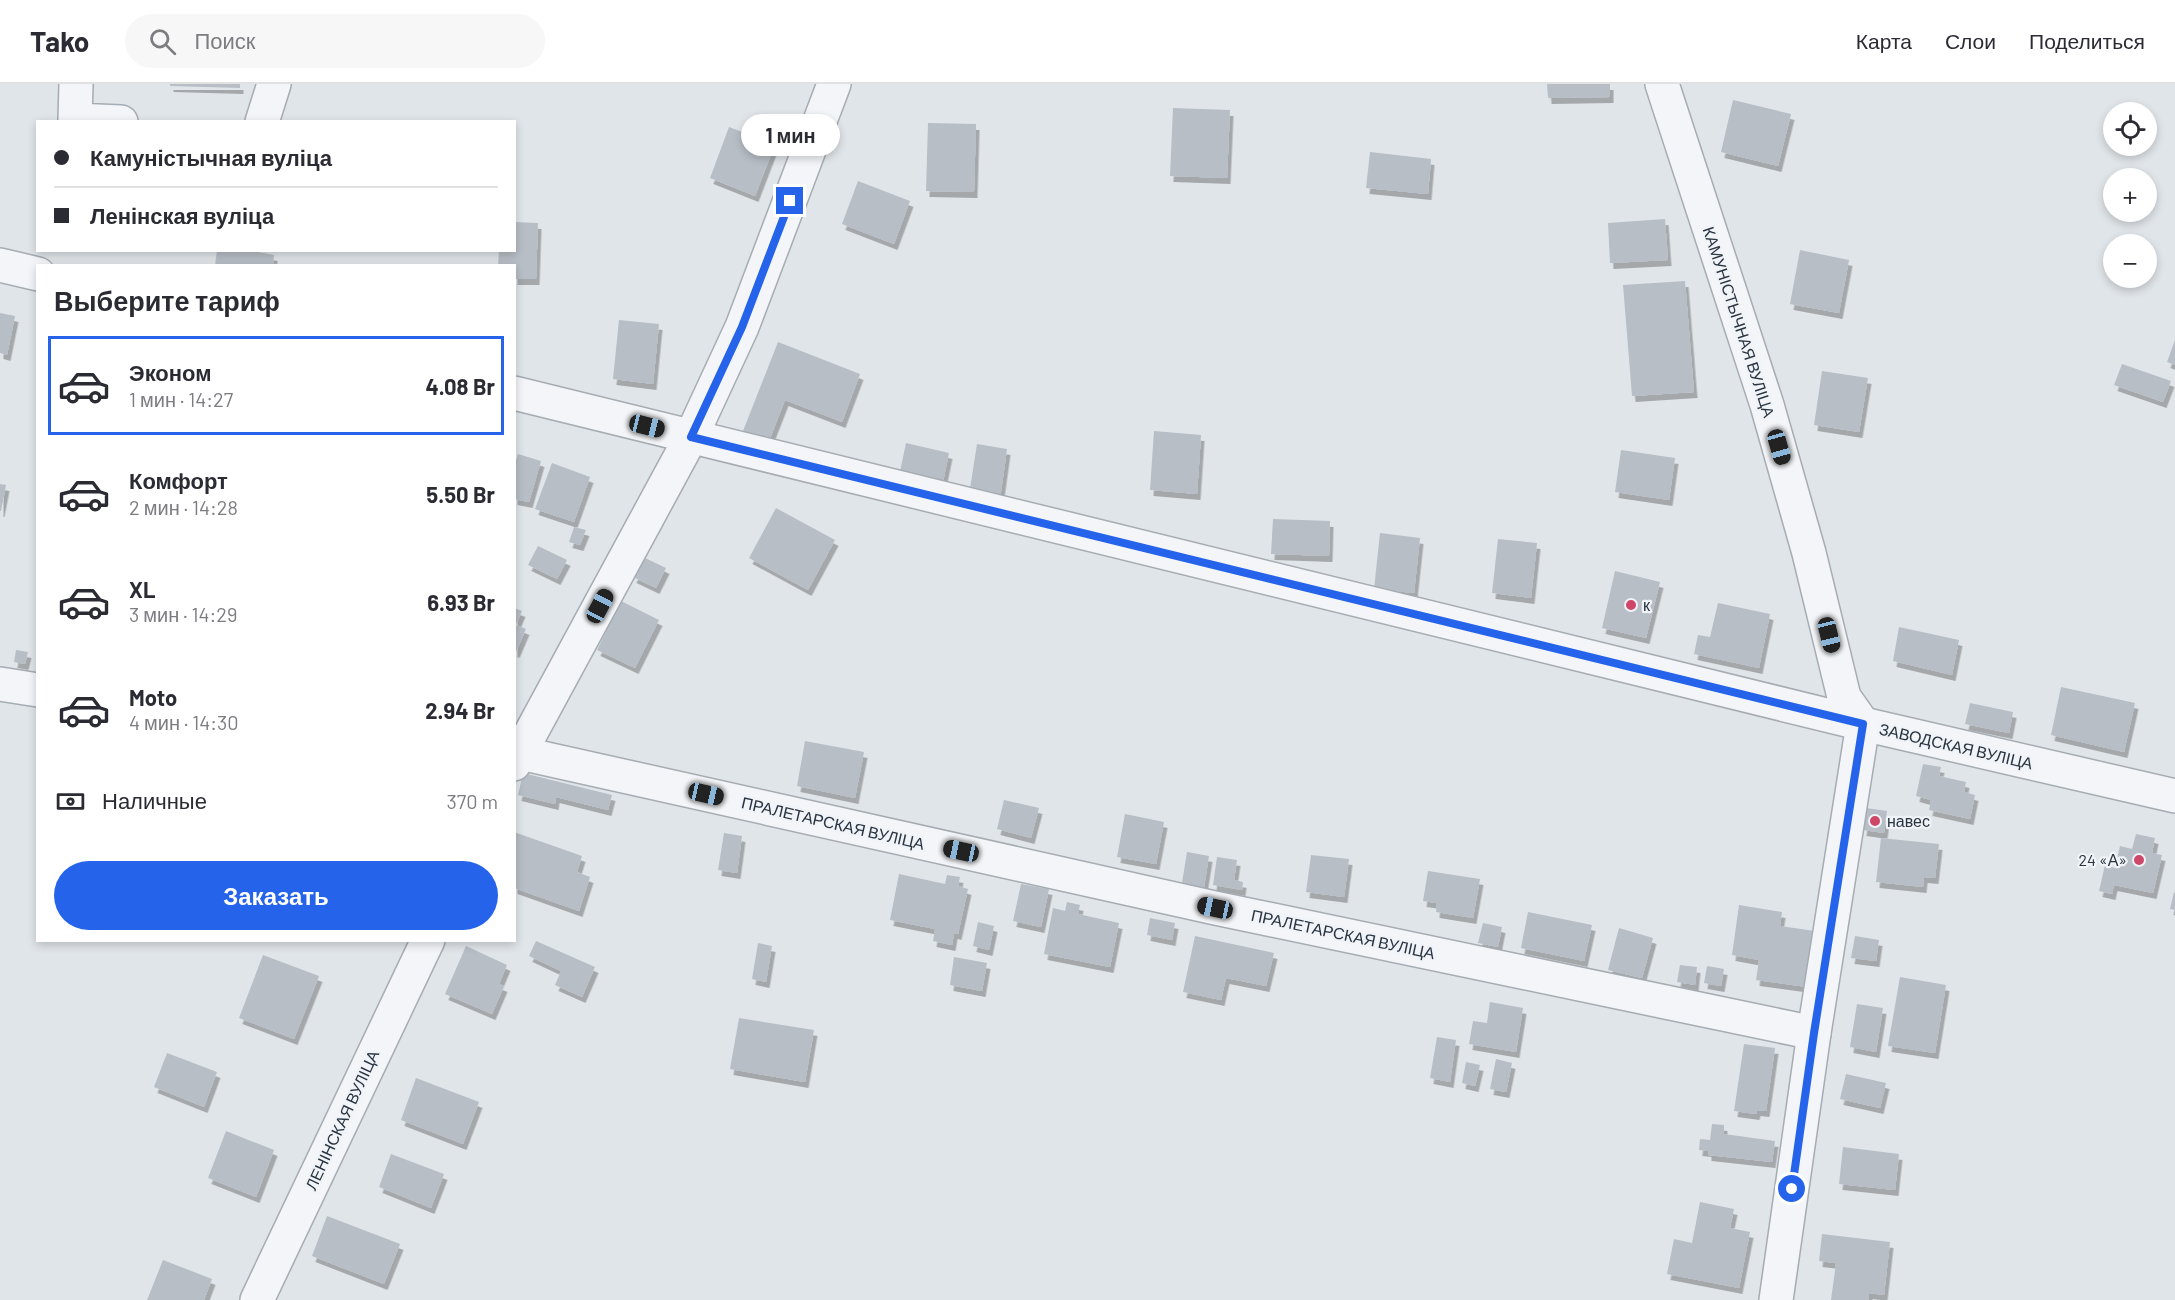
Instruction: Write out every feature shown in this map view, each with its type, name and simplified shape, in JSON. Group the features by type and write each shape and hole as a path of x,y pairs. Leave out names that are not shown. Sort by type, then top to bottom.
{"street":[{"path":"75,120 76,84"},
{"path":"262,120 274,84"},
{"path":"518,759 691,437 742,327 834,84"},
{"name":"КАМУНІСТЫЧНАЯ ВУЛІЦА","path":"1662,84 1767,405 1809,553 1844,697 1863,724"},
{"path":"0,265 36,274"},
{"name":"ЗАВОДСКАЯ ВУЛІЦА","path":"516,393 1863,724 2175,796"},
{"path":"0,684 36,690"},
{"path":"1776,1300 1814,1033 1863,724"},
{"name":"ПРАЛЕТАРСКАЯ ВУЛІЦА","path":"518,759 1814,1033"},
{"name":"ЛЕНІНСКАЯ ВУЛІЦА","path":"257,1300 427,942"}],"building":[{"path":"170,84 240,84 240,88 170,86"},
{"path":"1547,84 1610,84 1610,97 1548,98"},
{"path":"1733,100 1791,114 1778,166 1721,152"},
{"path":"1173,108 1230,110 1227,178 1170,176"},
{"path":"928,123 976,124 974,192 926,191"},
{"path":"729,127 775,144 755,196 710,178"},
{"path":"1370,152 1431,159 1428,194 1366,188"},
{"path":"858,181 910,201 894,244 842,224"},
{"path":"1665,219 1668,260 1610,263 1608,223"},
{"path":"516,222 538,223 536,279 516,279 516,264 498,264 499,252 516,252"},
{"path":"1800,250 1849,260 1839,313 1790,304"},
{"path":"217,252 258,252 274,255 273,264 215,264"},
{"path":"1685,281 1694,392 1632,396 1623,285"},
{"path":"0,313 15,316 7,355 0,353"},
{"path":"619,320 659,324 653,384 613,379"},
{"path":"2175,340 2175,365 2167,362"},
{"path":"778,342 860,374 842,422 785,400 769,441 743,431"},
{"path":"2122,364 2171,381 2163,402 2114,385"},
{"path":"1822,371 1868,378 1859,432 1814,425"},
{"path":"1154,431 1201,435 1197,494 1150,490"},
{"path":"906,443 949,453 941,491 898,481"},
{"path":"977,444 1007,449 1000,499 969,495"},
{"path":"1621,450 1675,458 1669,500 1615,492"},
{"path":"518,454 541,461 529,502 516,499"},
{"path":"552,463 590,477 574,522 535,509"},
{"path":"0,484 6,485 1,511 0,511"},
{"path":"776,508 835,540 808,590 749,558"},
{"path":"1273,519 1330,521 1329,556 1271,554"},
{"path":"574,527 586,530 580,545 569,542"},
{"path":"1380,533 1420,538 1414,593 1374,589"},
{"path":"1498,539 1537,543 1531,598 1492,593"},
{"path":"538,546 567,560 557,579 528,565"},
{"path":"643,557 666,568 656,588 633,577"},
{"name":"к","path":"1615,571 1660,582 1646,638 1602,628"},
{"path":"621,601 659,620 635,668 597,650"},
{"path":"1718,603 1770,614 1759,668 1694,654 1698,635 1710,637"},
{"path":"516,609 522,611 516,625"},
{"path":"516,625 526,629 516,652"},
{"path":"1899,627 1959,640 1952,675 1893,661"},
{"path":"16,650 28,652 25,664 14,662"},
{"path":"2061,687 2135,703 2124,752 2051,735"},
{"path":"1970,703 2013,712 2009,733 1965,724"},
{"path":"805,741 864,752 855,798 797,786"},
{"path":"1923,764 1941,767 1939,776 1966,782 1964,792 1975,795 1970,819 1929,810 1931,800 1916,796"},
{"path":"523,773 612,795 608,810 556,797 555,804 518,795"},
{"path":"1004,800 1039,808 1031,838 997,829"},
{"name":"навес","path":"1866,808 1887,811 1884,833 1863,830"},
{"path":"1125,814 1164,822 1156,864 1117,857"},
{"path":"516,833 582,856 577,872 590,877 579,911 516,889"},
{"path":"724,833 742,836 737,873 718,870"},
{"name":"24 «А»","path":"2136,834 2155,838 2152,853 2162,855 2153,893 2114,885 2112,894 2099,891 2105,865 2115,868 2120,846 2132,849"},
{"path":"1881,838 1939,844 1935,878 1924,877 1923,887 1876,882"},
{"path":"1187,852 1209,856 1204,887 1182,883"},
{"path":"1311,855 1349,859 1344,897 1306,892"},
{"path":"1217,857 1237,860 1234,880 1243,882 1242,890 1213,885"},
{"path":"1428,871 1480,879 1473,918 1436,912 1437,903 1423,901"},
{"path":"899,874 945,884 947,875 960,877 958,886 968,889 958,934 954,933 952,945 933,941 935,929 890,920"},
{"path":"1021,884 1049,889 1041,927 1013,921"},
{"path":"2175,893 2175,910 2170,909"},
{"path":"1067,902 1080,905 1078,914 1119,923 1110,967 1044,954 1053,908 1065,911"},
{"path":"1739,905 1782,912 1780,926 1815,931 1807,987 1756,980 1759,960 1732,955"},
{"path":"1528,912 1592,925 1584,961 1521,948"},
{"path":"1150,918 1175,923 1172,940 1147,935"},
{"path":"978,922 994,926 989,950 973,946"},
{"path":"1483,923 1502,927 1498,947 1478,943"},
{"path":"1619,928 1653,938 1642,978 1608,970"},
{"path":"1195,936 1274,953 1266,986 1226,978 1221,1000 1183,992"},
{"path":"1855,936 1879,940 1876,961 1851,958"},
{"path":"536,941 595,967 582,997 555,985 561,971 529,956"},
{"path":"758,943 772,946 766,982 752,979"},
{"path":"466,946 507,965 499,984 504,986 492,1014 445,994"},
{"path":"263,955 319,976 294,1039 239,1018"},
{"path":"954,957 987,963 982,991 950,985"},
{"path":"1680,965 1697,967 1695,985 1677,982"},
{"path":"1707,966 1724,969 1721,986 1704,983"},
{"path":"1900,977 1946,985 1935,1053 1888,1046"},
{"path":"1490,1002 1523,1008 1516,1052 1469,1044 1473,1021 1487,1023"},
{"path":"1857,1004 1883,1008 1876,1052 1850,1047"},
{"path":"739,1018 814,1030 805,1082 730,1069"},
{"path":"1437,1037 1456,1040 1450,1082 1430,1078"},
{"path":"1744,1044 1775,1048 1766,1111 1757,1110 1756,1114 1734,1111"},
{"path":"167,1053 217,1072 204,1107 154,1087"},
{"path":"1496,1059 1512,1063 1506,1092 1490,1089"},
{"path":"1466,1062 1480,1065 1475,1086 1462,1083"},
{"path":"1846,1074 1886,1083 1880,1108 1840,1099"},
{"path":"416,1078 479,1102 463,1144 401,1120"},
{"path":"1712,1124 1724,1125 1724,1134 1775,1141 1772,1162 1708,1155 1708,1151 1699,1150 1700,1139 1710,1140"},
{"path":"226,1131 274,1150 256,1197 208,1178"},
{"path":"1843,1147 1899,1154 1895,1190 1839,1184"},
{"path":"391,1154 444,1174 431,1208 379,1187"},
{"path":"1700,1202 1734,1209 1730,1228 1750,1232 1739,1288 1667,1274 1674,1239 1692,1243"},
{"path":"327,1216 400,1244 384,1284 312,1256"},
{"path":"1822,1234 1890,1242 1884,1295 1869,1293 1869,1300 1831,1300 1836,1263 1819,1261"},
{"path":"163,1260 212,1279 204,1300 147,1300"}],"place":[{"name":"к","path":"1631,605"},
{"name":"навес","path":"1875,821"},
{"name":"24 «А»","path":"2139,860"}],"route":[{"path":"790,201 742,327 691,437 1863,724 1792,1189"}]}
